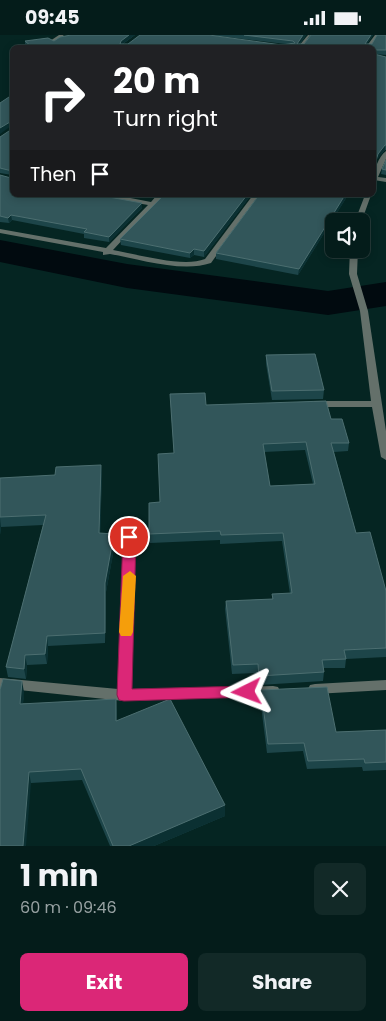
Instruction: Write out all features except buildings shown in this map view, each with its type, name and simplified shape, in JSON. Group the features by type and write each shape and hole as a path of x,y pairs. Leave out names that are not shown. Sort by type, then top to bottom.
{"street":[{"path":"52,42 62,35"},
{"path":"302,45 311,35"},
{"path":"376,173 386,153"},
{"path":"114,197 153,204"},
{"path":"106,253 159,197"},
{"path":"0,231 106,253 178,264 200,264 208,261 256,197"},
{"path":"362,213 367,197"},
{"path":"354,258 353,274 364,311 376,403 386,457"},
{"path":"306,404 376,403"},
{"path":"124,695 129,537"},
{"path":"0,683 124,695 286,690"},
{"path":"306,689 386,685"}],"waterway":[{"path":"0,251 127,276 328,303 386,294"}],"slow traffic":[{"path":"126,632 130,576"}],"route":[{"path":"129,537 130,575 124,695 247,692"}]}
